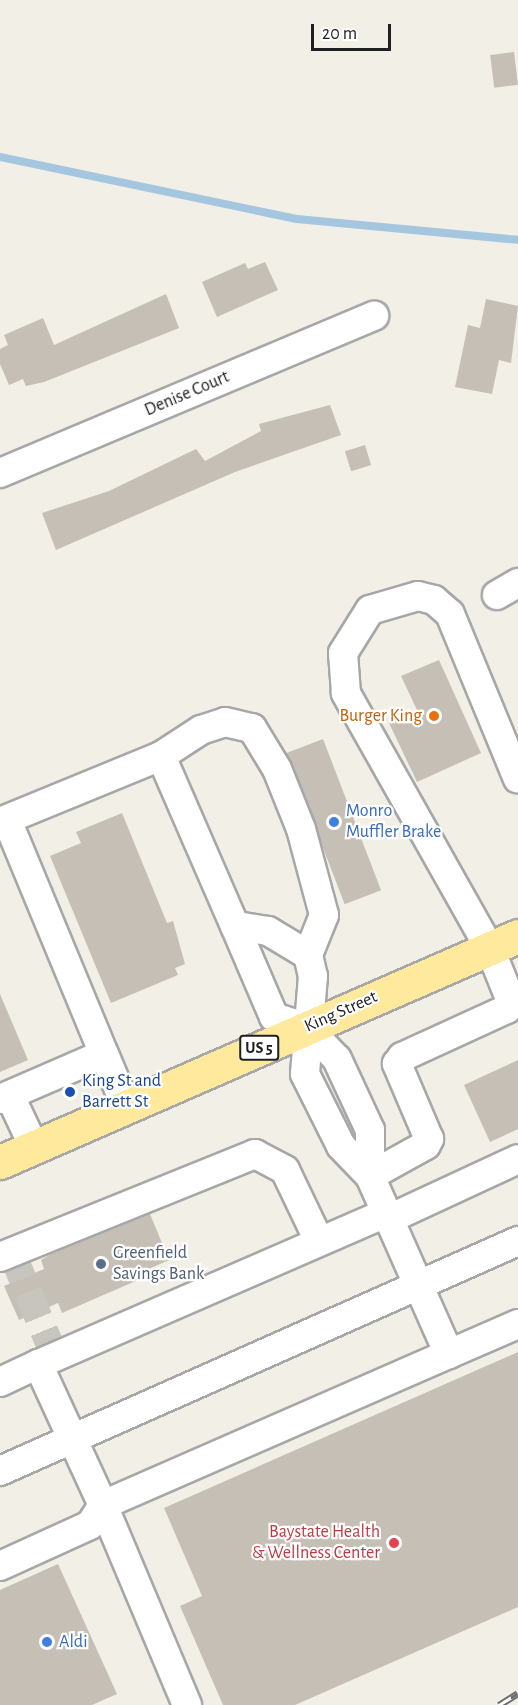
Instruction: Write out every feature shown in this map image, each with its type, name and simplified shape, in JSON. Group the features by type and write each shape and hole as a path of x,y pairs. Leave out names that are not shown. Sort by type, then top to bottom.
{"main road":[{"name":"King Street","path":"0,1162 504,943"}],"street":[{"name":"Denise Court","path":"0,473 374,316"},
{"path":"370,1176 429,1139 397,1064 402,1058 507,1009 511,1001 504,943 346,693 343,653 370,610 417,596 434,600 450,614 518,779"},
{"path":"126,1106 3,821 161,756 225,722 252,728 277,769 320,889 324,915 308,955 313,976 307,1028"},
{"path":"161,756 274,1017 307,1028 337,1059 370,1130 370,1176 449,1354"},
{"path":"234,926 268,931 308,955"},
{"path":"34,1147 5,1098 104,1054"},
{"path":"0,1257 255,1154 285,1170 319,1241"},
{"path":"0,1382 319,1241 387,1216 518,1159"},
{"path":"0,1471 72,1437 420,1287 518,1241"},
{"path":"0,1566 90,1525 103,1505 518,1324"},
{"path":"38,1364 103,1505 187,1705"}],"building":[{"path":"514,52 518,85 494,88 490,55"},
{"path":"265,262 278,290 217,317 202,282 245,263 248,269"},
{"path":"166,294 179,328 44,382 26,386 23,379 9,385 0,364 0,349 8,345 4,335 43,318 54,345"},
{"path":"486,299 518,306 511,363 499,360 492,394 455,387 468,325 480,328"},
{"path":"330,405 341,435 235,472 56,550 42,513 109,491 196,449 205,461 261,431 259,424"},
{"path":"365,445 371,465 351,471 345,451"},
{"name":"Burger King","path":"439,660 481,753 417,782 389,723 417,710 401,676"},
{"name":"Monro Muffler Brake","path":"323,739 381,890 345,904 287,753"},
{"path":"122,813 167,923 173,921 185,964 175,968 178,975 111,1003 50,856 81,843 76,832"},
{"path":"0,994 28,1060 0,1072"},
{"path":"518,1060 518,1129 490,1142 464,1085"},
{"name":"Greenfield Savings Bank","path":"150,1214 169,1260 142,1272 145,1277 62,1313 58,1303 19,1320 4,1286 44,1269 41,1260 51,1254"},
{"path":"518,1352 518,1607 295,1705 223,1705 180,1606 202,1596 164,1508"},
{"name":"Aldi","path":"58,1564 117,1694 92,1705 0,1705 0,1590"}],"waterway":[{"path":"0,157 297,219 518,240"}],"tunnel":[{"path":"12,1253 54,1355"}],"railway":[{"path":"499,1705 518,1693"}],"place":[{"name":"Burger King","path":"434,716"},
{"name":"Monro Muffler Brake","path":"334,822"},
{"name":"King St and Barrett St","path":"70,1092"},
{"name":"Greenfield Savings Bank","path":"101,1264"},
{"name":"Baystate Health & Wellness Center","path":"394,1543"},
{"name":"Aldi","path":"47,1642"}]}
